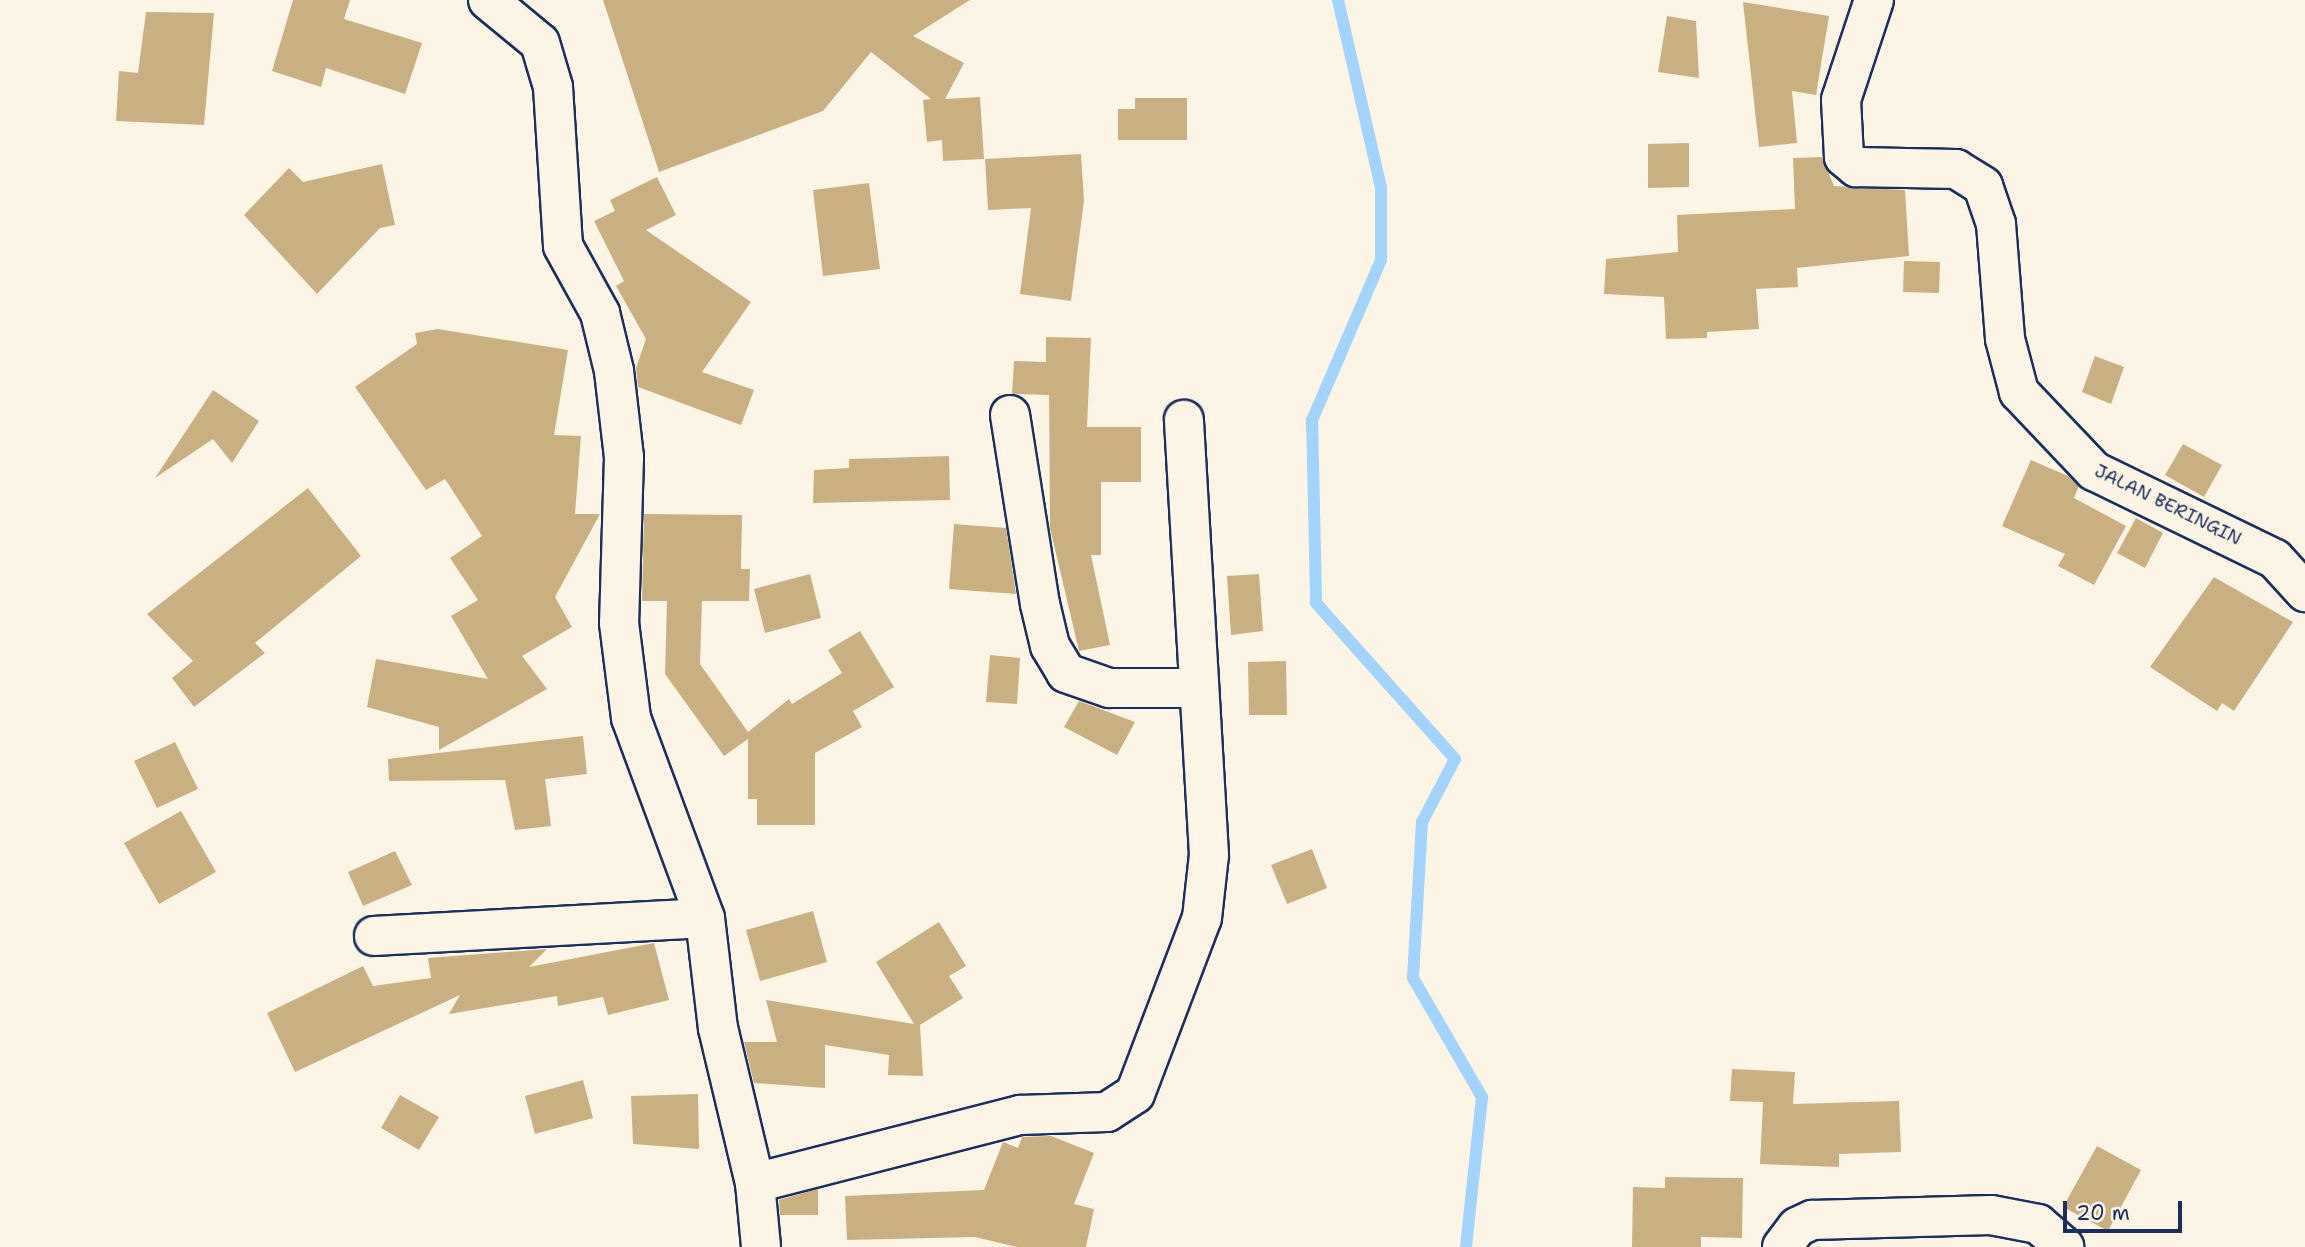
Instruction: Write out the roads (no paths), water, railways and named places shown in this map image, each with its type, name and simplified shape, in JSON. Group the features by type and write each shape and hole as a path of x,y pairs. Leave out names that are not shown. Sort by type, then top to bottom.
{"street":[{"path":"488,0 540,43 553,87 563,246 600,313 615,383 624,457 619,623 631,718 705,918 718,1028 755,1184 761,1247"},
{"name":"JALAN BERINGIN","path":"1874,0 1841,100 1844,157 1856,167 1956,169 1983,186 1996,224 2005,339 2019,392 2094,471 2275,559 2305,592"},
{"path":"1010,415 1040,604 1050,646 1066,673 1109,688 1196,688"},
{"path":"755,1184 1020,1115 1107,1112 1135,1094 1202,918 1209,855 1196,688 1193,501 1184,420"},
{"path":"374,936 705,918"},
{"path":"1782,1247 1797,1227 1812,1220 1990,1215 2038,1224 2064,1247"}],"waterway":[{"path":"1338,0 1381,187 1381,260 1312,420 1316,603 1455,759 1422,822 1413,978 1482,1097 1466,1247"}]}
